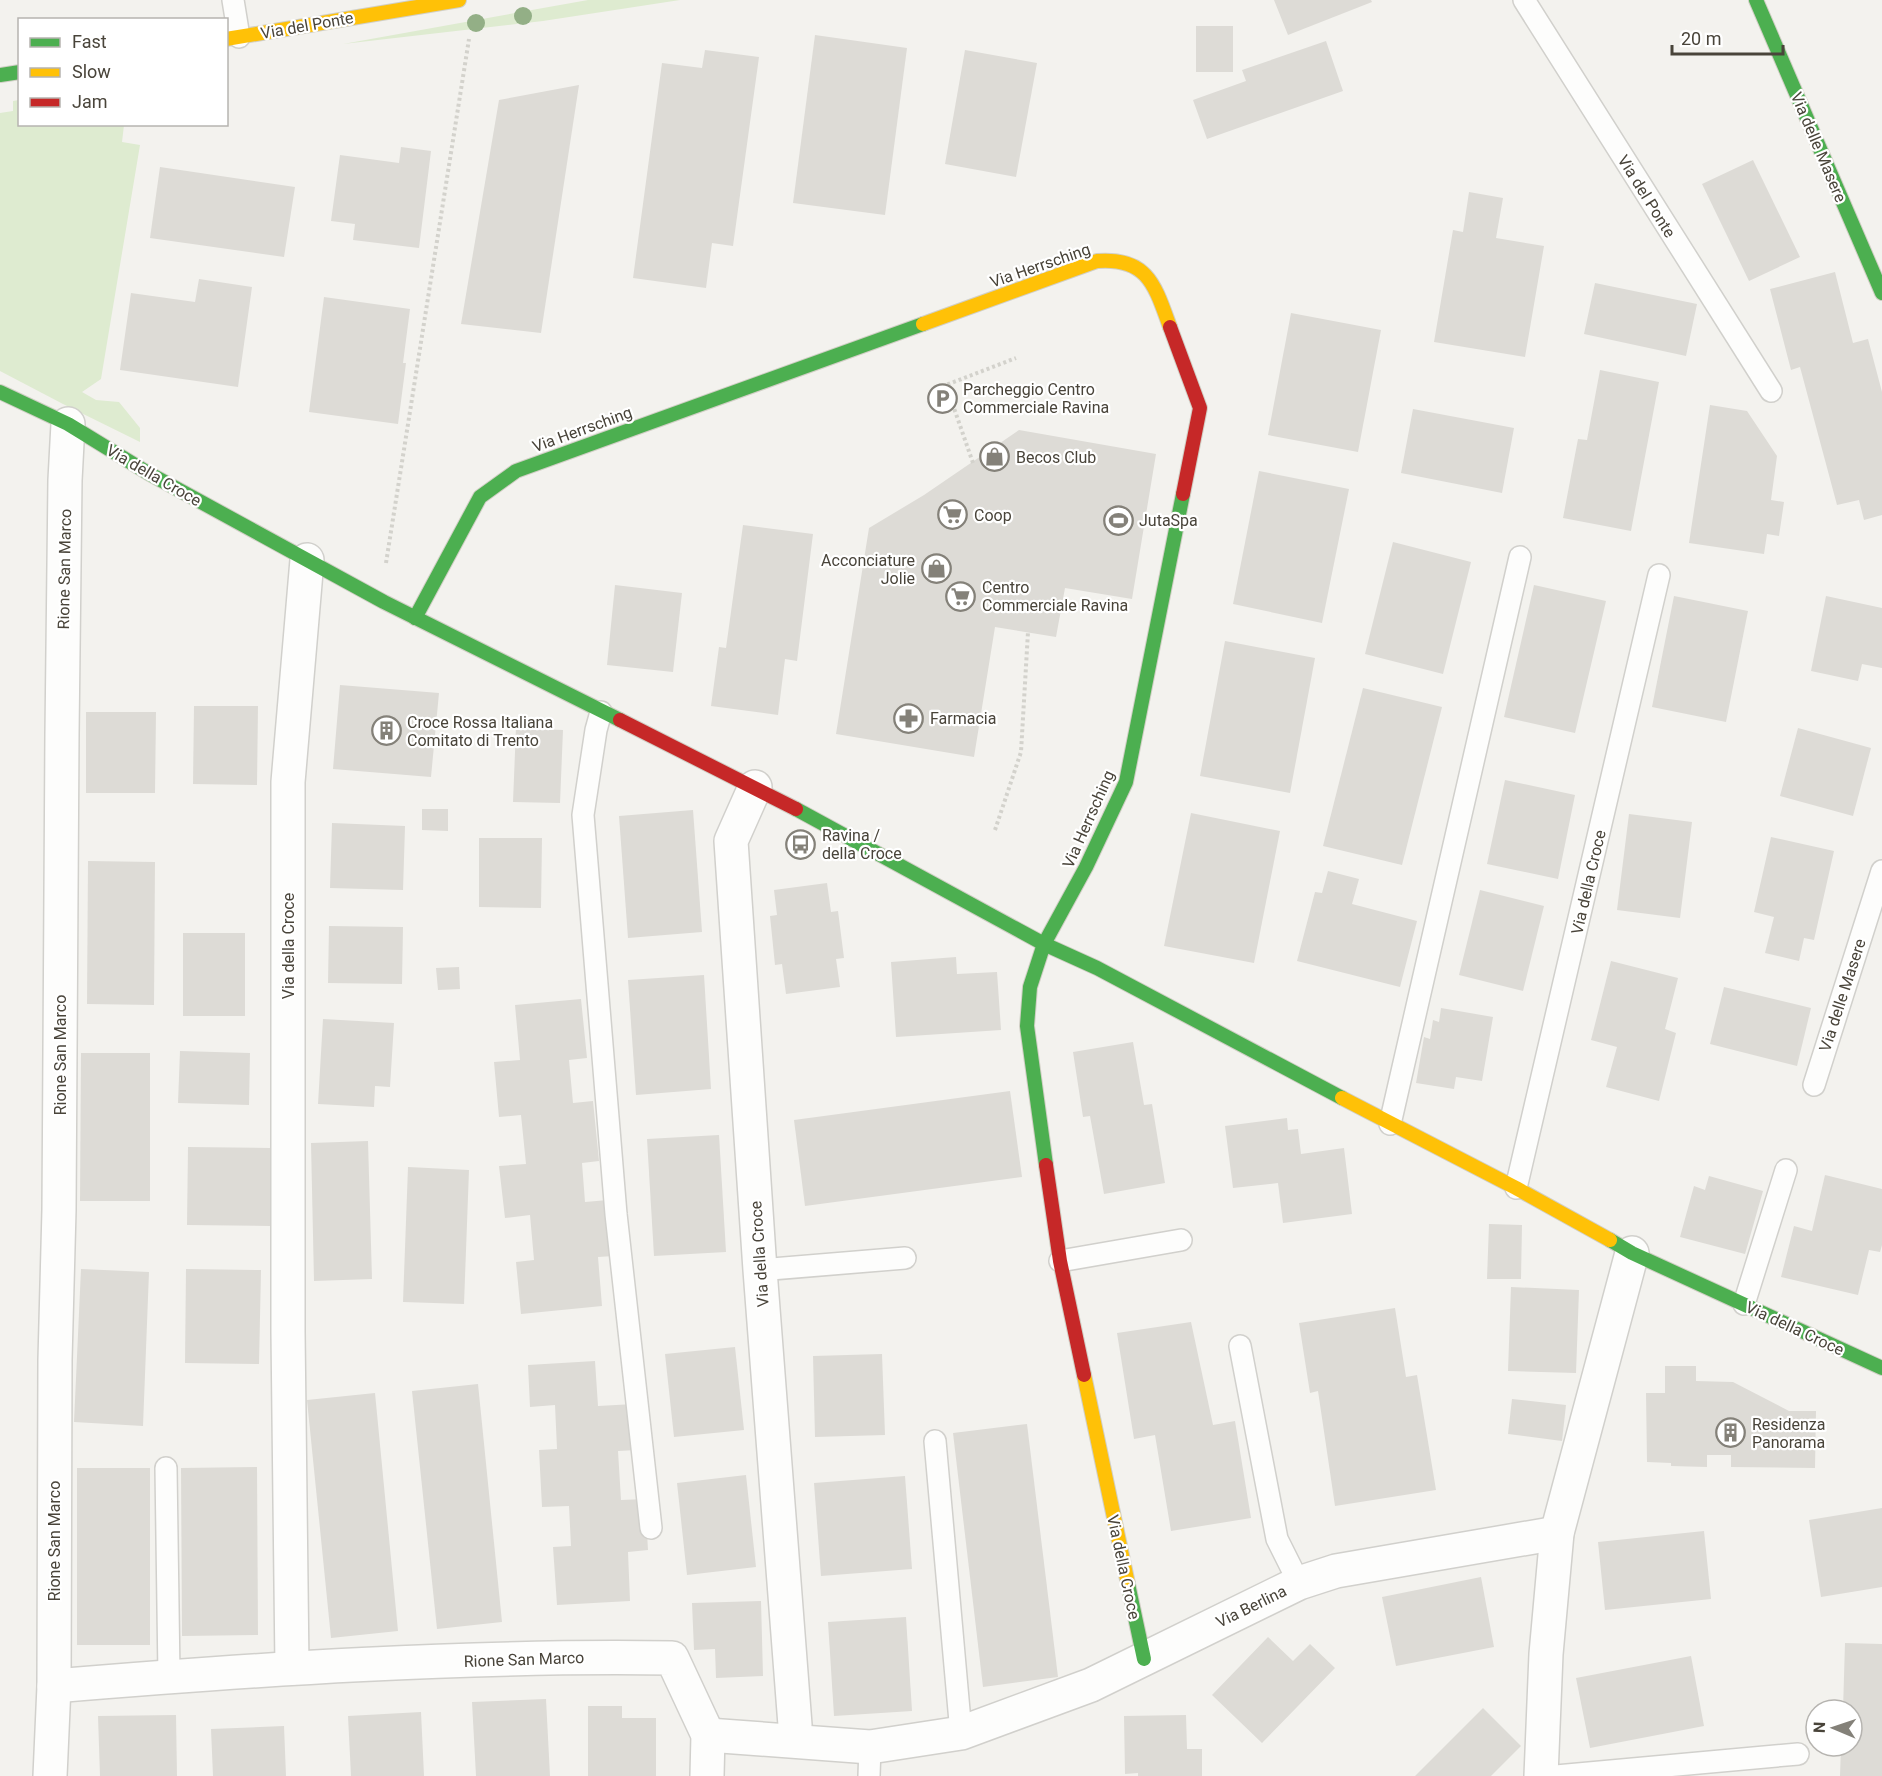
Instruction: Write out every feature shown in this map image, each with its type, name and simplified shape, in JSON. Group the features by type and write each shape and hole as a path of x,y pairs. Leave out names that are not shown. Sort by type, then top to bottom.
{"street":[{"name":"Via del Ponte","path":"233,38 459,0"},
{"name":"Via delle Masere","path":"1756,0 1882,293"},
{"path":"0,75 18,72"},
{"name":"Via Herrsching","path":"415,618 480,497 516,471 1096,261 1115,259 1132,263 1145,272 1156,288 1200,408 1125,782 1086,867 1044,944"},
{"name":"Via della Croce","path":"0,392 68,424 148,473 415,618 755,787 1044,944 1097,968 1390,1124 1516,1188 1632,1253 1882,1368"},
{"name":"Rione San Marco","path":"50,1776 54,1686 55,1372 60,1199 62,734 65,480 68,424"},
{"name":"Via della Croce","path":"292,1668 288,1332 288,782 307,560"},
{"name":"Via della Croce","path":"755,787 731,841 760,1270 795,1725"},
{"name":"Via della Croce","path":"1044,944 1030,987 1027,1026 1060,1261 1144,1659"},
{"path":"1541,1776 1546,1654 1557,1533 1632,1253"},
{"name":"Via Berlina","path":"869,1762 961,1733 1092,1685 1299,1583 1336,1571 1557,1533"},
{"name":"Rione San Marco","path":"54,1686 292,1668 576,1656 672,1658 708,1735 707,1776"},
{"path":"708,1735 869,1762"}],"lane":[{"path":"233,0 233,38"},
{"name":"Via del Ponte","path":"1524,0 1771,391"},
{"path":"1390,1124 1520,557"},
{"name":"Via della Croce","path":"1516,1188 1659,575"},
{"path":"601,712 596,730 583,815 616,1214 651,1528"},
{"name":"Via delle Masere","path":"1814,1085 1882,871"},
{"path":"1744,1304 1786,1170"},
{"path":"1060,1261 1181,1240"},
{"path":"760,1270 905,1258"},
{"path":"1240,1346 1277,1539 1299,1583"},
{"path":"935,1441 961,1733"},
{"path":"166,1468 169,1676"},
{"path":"1556,1776 1798,1754"}],"path":[{"path":"384,573 469,39"},
{"path":"973,463 946,385 1016,358"},
{"path":"995,830 1021,752 1028,632"}],"green space":[{"path":"588,0 680,0 543,21 343,44"},
{"path":"18,100 18,126 124,126 122,142 140,145 101,379 82,392 96,400 119,402 140,428 140,442 0,371 0,113 13,111 13,101"}],"building":[{"path":"1274,0 1371,0 1372,2 1288,35"},
{"path":"1196,26 1233,26 1233,72 1196,72"},
{"path":"815,35 907,48 885,215 793,203"},
{"path":"1326,41 1343,91 1207,139 1193,100 1246,81 1242,70"},
{"path":"705,50 759,57 733,246 712,243 706,288 633,278 662,63 702,68"},
{"path":"965,50 1037,63 1016,177 945,164"},
{"path":"579,85 541,333 461,324 499,100"},
{"path":"401,147 431,151 419,248 353,240 355,224 331,221 340,155 399,163"},
{"path":"1753,160 1800,257 1749,281 1702,184"},
{"path":"160,167 295,187 284,257 150,238"},
{"path":"1469,192 1503,198 1496,238 1544,246 1525,357 1434,342 1453,230 1463,232"},
{"path":"1835,272 1853,343 1868,339 1882,392 1882,515 1864,520 1859,500 1837,505 1800,367 1791,370 1770,289"},
{"path":"199,279 252,287 238,387 120,370 131,293 195,302"},
{"path":"1595,283 1697,304 1686,356 1584,334"},
{"path":"324,297 410,309 398,424 309,412"},
{"path":"1291,313 1381,330 1358,452 1268,435"},
{"path":"1600,370 1659,382 1631,531 1563,518 1578,439 1587,440"},
{"path":"1710,405 1747,411 1777,456 1771,500 1784,502 1779,536 1767,534 1764,554 1689,543"},
{"path":"1413,409 1514,428 1502,493 1401,473"},
{"name":"Centro Commerciale Ravina","path":"1019,430 1156,454 1132,599 1065,588 1056,637 995,627 974,757 836,734 869,528 924,495"},
{"path":"1259,471 1349,489 1322,623 1233,604"},
{"path":"743,525 813,534 797,661 785,659 778,715 711,706 719,647 726,648"},
{"path":"1393,542 1471,562 1443,674 1365,654"},
{"path":"615,585 682,593 673,672 607,665"},
{"path":"1534,585 1606,601 1575,733 1504,717"},
{"path":"1674,596 1748,611 1726,722 1652,707"},
{"path":"1826,596 1882,608 1882,668 1862,664 1858,681 1811,671"},
{"path":"1225,641 1315,658 1290,793 1200,776"},
{"name":"Croce Rossa Italiana Comitato di Trento","path":"340,685 439,693 431,777 333,769"},
{"path":"1363,688 1442,707 1402,865 1323,846"},
{"path":"194,706 258,706 257,785 193,784"},
{"path":"86,712 156,712 155,793 86,793"},
{"path":"516,728 563,730 560,803 513,802"},
{"path":"1798,728 1871,748 1853,816 1780,796"},
{"path":"1505,780 1575,795 1558,879 1487,864"},
{"path":"422,809 448,809 448,831 422,830"},
{"path":"693,810 702,932 628,938 619,816"},
{"path":"1191,813 1280,831 1254,963 1164,946"},
{"path":"1629,814 1692,822 1680,918 1617,910"},
{"path":"332,823 405,826 403,890 330,888"},
{"path":"1771,837 1834,851 1814,940 1804,938 1799,961 1765,953 1774,917 1754,912"},
{"path":"479,838 542,838 541,908 479,907"},
{"path":"88,861 155,862 154,1005 87,1004"},
{"path":"1328,871 1359,879 1352,904 1417,921 1400,987 1297,961 1315,892 1322,893"},
{"path":"827,883 831,912 838,911 844,958 836,959 840,987 786,994 782,964 775,965 770,916 777,915 774,890"},
{"path":"1480,890 1544,906 1523,991 1459,975"},
{"path":"329,926 403,927 402,984 328,983"},
{"path":"183,933 245,933 245,1016 183,1016"},
{"path":"956,957 957,974 997,972 1001,1030 896,1037 891,962"},
{"path":"1611,961 1678,978 1665,1029 1676,1033 1659,1101 1606,1087 1617,1047 1591,1040"},
{"path":"459,967 460,989 438,990 436,968"},
{"path":"704,975 711,1089 636,1095 628,980"},
{"path":"1724,987 1811,1008 1797,1066 1710,1044"},
{"path":"581,999 587,1058 569,1060 573,1103 593,1101 599,1161 582,1163 585,1202 608,1200 614,1256 598,1257 602,1306 521,1314 516,1262 534,1260 530,1215 505,1218 499,1166 526,1164 521,1115 499,1117 494,1062 520,1060 515,1005"},
{"path":"1441,1008 1493,1017 1482,1081 1456,1077 1454,1089 1416,1083 1424,1037 1430,1039 1433,1020 1439,1022"},
{"path":"323,1019 394,1023 390,1087 375,1086 374,1107 318,1104"},
{"path":"1133,1042 1144,1105 1152,1104 1165,1183 1104,1194 1090,1116 1083,1117 1073,1052"},
{"path":"180,1051 250,1053 249,1105 178,1103"},
{"path":"81,1053 150,1053 150,1201 80,1201"},
{"path":"1010,1091 1022,1177 805,1206 794,1120"},
{"path":"1287,1118 1288,1130 1298,1129 1301,1154 1344,1148 1352,1214 1283,1223 1278,1183 1233,1188 1225,1126"},
{"path":"719,1135 726,1252 654,1256 647,1139"},
{"path":"368,1141 372,1279 314,1281 311,1143"},
{"path":"188,1147 270,1148 270,1226 187,1225"},
{"path":"408,1167 469,1170 464,1304 403,1302"},
{"path":"1825,1175 1882,1189 1882,1245 1880,1252 1869,1250 1858,1295 1781,1277 1794,1226 1812,1231"},
{"path":"1709,1176 1763,1191 1745,1254 1680,1237 1694,1186 1705,1190"},
{"path":"1489,1224 1522,1225 1521,1279 1487,1279"},
{"path":"81,1269 149,1272 143,1426 74,1422"},
{"path":"186,1269 261,1270 259,1364 185,1363"},
{"path":"1511,1287 1579,1290 1576,1373 1508,1371"},
{"path":"1395,1308 1406,1377 1417,1375 1436,1490 1335,1506 1318,1391 1310,1393 1299,1323"},
{"path":"1191,1322 1213,1425 1235,1421 1251,1518 1171,1531 1155,1435 1134,1439 1117,1333"},
{"path":"735,1347 744,1430 674,1437 665,1354"},
{"path":"882,1354 885,1435 815,1437 813,1356"},
{"path":"595,1361 598,1406 634,1404 637,1450 618,1451 621,1500 645,1499 648,1550 628,1552 630,1601 557,1605 553,1547 571,1546 569,1506 542,1507 539,1450 557,1449 555,1405 530,1407 528,1365"},
{"name":"Residenza Panorama","path":"1665,1366 1696,1366 1696,1381 1733,1382 1789,1411 1816,1411 1815,1468 1731,1467 1731,1455 1707,1455 1707,1467 1671,1466 1671,1463 1647,1462 1646,1393 1665,1393"},
{"path":"478,1384 502,1622 437,1629 412,1391"},
{"path":"375,1393 398,1631 331,1638 307,1400"},
{"path":"1512,1399 1566,1405 1562,1441 1508,1434"},
{"path":"1027,1424 1058,1677 983,1687 953,1433"},
{"path":"257,1467 258,1635 182,1636 181,1468"},
{"path":"77,1468 150,1468 150,1645 77,1645"},
{"path":"746,1475 756,1567 687,1575 677,1483"},
{"path":"905,1476 912,1569 821,1576 814,1483"},
{"path":"1882,1508 1882,1587 1821,1597 1809,1520"},
{"path":"1704,1531 1711,1599 1605,1610 1598,1542"},
{"path":"1481,1577 1494,1647 1396,1666 1382,1597"},
{"path":"761,1601 763,1676 716,1678 715,1649 694,1650 692,1603"},
{"path":"906,1617 912,1711 834,1716 828,1622"},
{"path":"1268,1637 1293,1661 1310,1644 1335,1668 1262,1743 1212,1695"},
{"path":"1845,1643 1882,1644 1882,1776 1840,1776 1841,1758 1864,1758 1864,1698 1843,1698"},
{"path":"1691,1656 1704,1726 1590,1748 1576,1678"},
{"path":"546,1699 550,1776 476,1776 472,1702"},
{"path":"588,1706 622,1706 622,1718 656,1718 656,1776 588,1776"},
{"path":"1483,1708 1521,1746 1491,1776 1415,1776"},
{"path":"421,1712 424,1776 351,1776 348,1716"},
{"path":"176,1715 177,1776 100,1776 98,1716"},
{"path":"1186,1715 1187,1749 1202,1749 1202,1776 1125,1774 1124,1716"},
{"path":"284,1726 286,1776 213,1776 211,1729"}],"traffic: fast":[{"path":"1756,0 1882,293"},
{"path":"0,75 18,72"},
{"path":"415,618 480,497 516,471 923,324"},
{"path":"0,392 68,424 148,473 384,602 620,720"},
{"path":"1046,1165 1027,1026 1030,987 1044,944 1086,867 1126,782 1183,494"},
{"path":"796,809 1044,944 1097,968 1342,1098"},
{"path":"1610,1240 1632,1253 1882,1368"},
{"path":"1128,1584 1144,1659"}],"traffic: slow":[{"path":"228,39 459,0"},
{"path":"923,324 1097,261 1114,261 1139,269 1147,277 1154,287 1170,327"},
{"path":"1342,1098 1516,1188 1610,1240"},
{"path":"1084,1375 1128,1584"}],"traffic: jam":[{"path":"1170,327 1200,408 1183,494"},
{"path":"620,720 796,809"},
{"path":"1046,1165 1060,1261 1084,1375"}],"place":[{"name":"Parcheggio Centro Commerciale Ravina","path":"942,398"},
{"name":"Becos Club","path":"995,457"},
{"name":"Coop","path":"953,515"},
{"name":"JutaSpa","path":"1118,520"},
{"name":"Acconciature Jolie","path":"936,569"},
{"name":"Centro Commerciale Ravina","path":"961,596"},
{"name":"Farmacia","path":"909,718"},
{"name":"Croce Rossa Italiana Comitato di Trento","path":"386,731"},
{"name":"Ravina / della Croce","path":"801,844"},
{"name":"Residenza Panorama","path":"1731,1433"}]}
